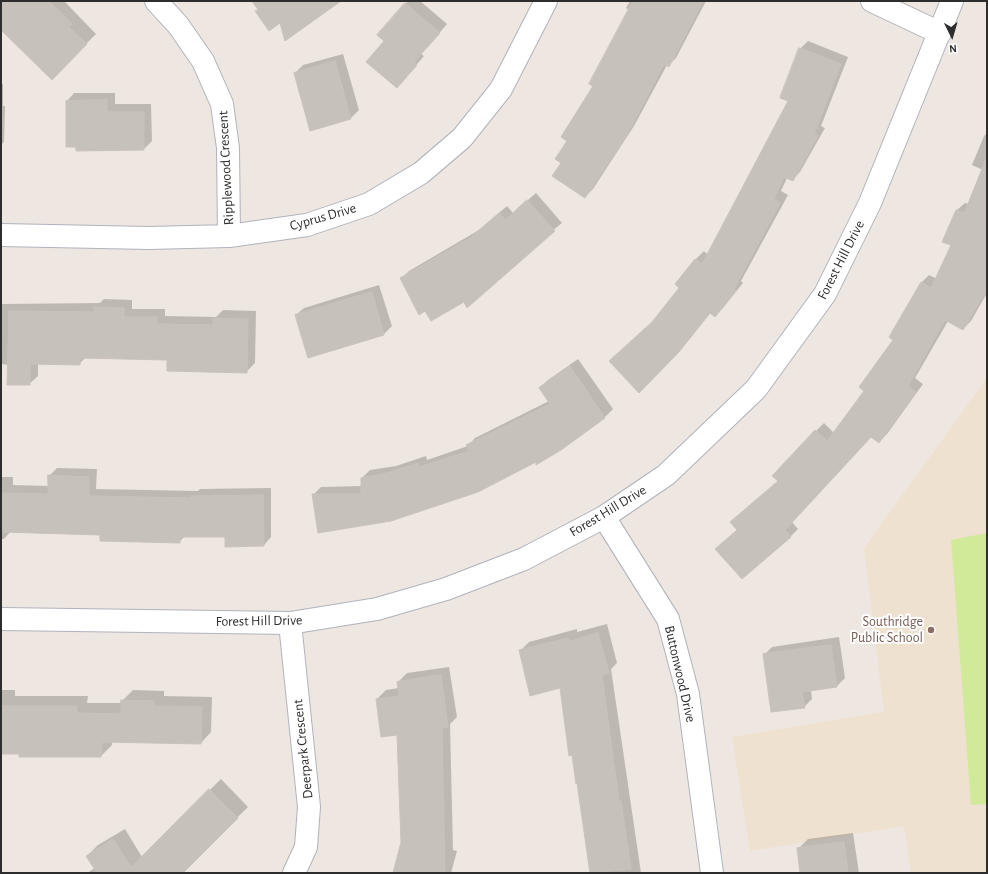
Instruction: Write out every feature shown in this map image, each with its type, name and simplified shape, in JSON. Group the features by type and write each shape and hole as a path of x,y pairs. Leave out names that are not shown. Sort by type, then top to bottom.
{"street":[{"name":"Ripplewood Crescent","path":"156,1 178,25 203,61 222,104 228,148 229,236"},
{"name":"Cyprus Drive","path":"1,235 149,238 229,236 307,225 369,204 421,173 462,138 501,89 546,1"},
{"path":"872,1 940,33"},
{"name":"Forest Hill Drive","path":"1,619 290,623 377,610 446,589 524,559 604,517 666,475 756,389 826,294 870,203 952,1"},
{"name":"Buttonwood Drive","path":"604,517 668,619 688,694 712,873"},
{"name":"Deerpark Crescent","path":"290,623 310,807 306,847 294,873"}],"shaded area":[{"name":"Southridge Public School","path":"987,378 987,873 911,873 904,826 750,851 732,737 884,712 864,548"}],"green space":[{"path":"987,533 987,804 971,805 951,540"}],"building":[{"path":"1,1 49,1 72,24 69,27 87,44 52,80 1,30"},
{"path":"252,1 341,1 285,41 280,23 269,31 255,11 258,10"},
{"path":"633,1 703,1 669,67 664,64 627,135 585,198 552,176 561,163 555,159 567,141 561,137 593,86 589,84"},
{"path":"405,3 440,33 414,62 417,65 397,88 366,62 384,41 377,35"},
{"path":"799,48 841,64 814,134 818,136 793,181 784,177 774,199 780,203 734,289 736,291 715,317 710,313 679,352 639,393 609,361 652,322 679,288 675,284 695,259 702,264 788,101 780,98"},
{"path":"335,61 351,119 310,131 294,73"},
{"path":"107,100 107,112 144,112 144,150 76,151 76,147 66,147 66,101"},
{"path":"986,159 987,289 963,330 945,320 908,386 916,392 879,443 871,437 785,530 791,537 742,579 715,549 737,530 730,522 778,481 772,476 815,430 827,441 864,391 859,387 893,340 889,337 921,282 931,288 951,245 942,242 956,210 964,213"},
{"path":"527,200 555,231 467,308 464,302 431,321 425,311 419,315 400,278 470,238 499,213 505,220"},
{"path":"372,292 384,335 308,358 295,315"},
{"path":"94,307 124,308 124,317 157,317 157,324 213,325 213,318 248,319 247,373 167,371 167,360 80,358 80,365 30,364 30,385 7,385 9,311 94,312"},
{"path":"570,366 605,418 561,450 536,465 536,462 478,492 391,521 318,533 312,494 361,494 361,478 387,473 418,463 419,467 469,451 466,445 550,404 539,388"},
{"path":"48,475 89,477 89,496 191,498 191,496 263,495 264,546 225,547 225,537 180,537 180,543 100,541 100,535 1,532 1,493 48,494"},
{"path":"598,633 609,673 602,675 619,801 621,801 631,869 590,873 572,755 569,756 560,688 530,696 519,650 568,638 569,641"},
{"path":"831,645 837,687 802,692 805,708 771,712 763,654"},
{"path":"441,675 448,727 442,728 445,873 393,873 401,842 397,735 381,737 376,699 399,696 397,682"},
{"path":"121,700 154,701 154,706 202,707 201,744 102,742 101,757 19,757 19,754 1,754 1,706 77,706 77,713 121,714"},
{"path":"209,789 238,818 183,873 97,873 86,856 113,839 131,867"},
{"path":"844,842 848,873 800,873 797,848"}],"place":[{"name":"Southridge Public School","path":"931,630"}]}
